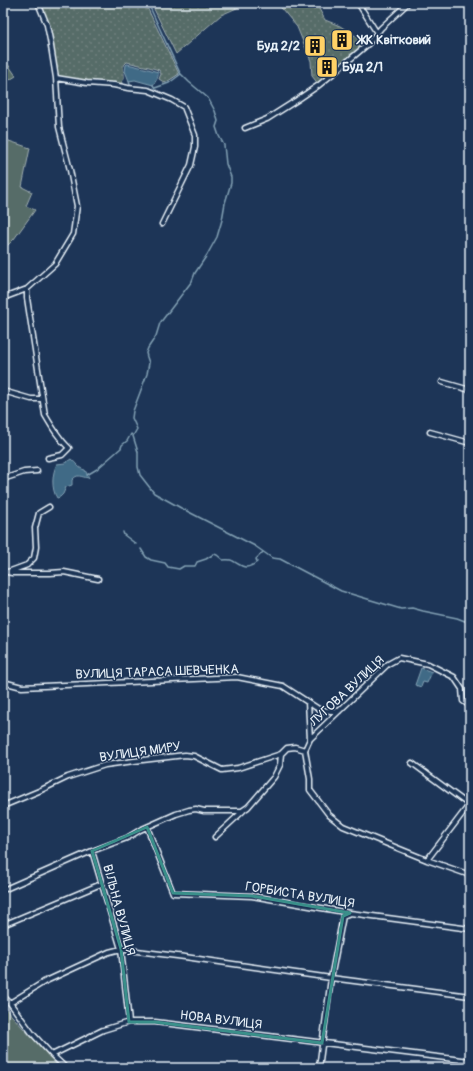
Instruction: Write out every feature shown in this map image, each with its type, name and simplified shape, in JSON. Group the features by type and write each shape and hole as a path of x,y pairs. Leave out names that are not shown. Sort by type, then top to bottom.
{"street":[{"path":"3,298 27,289 54,264 73,234 77,206 59,127 56,78 47,25 38,3"},
{"path":"358,3 377,33"},
{"path":"244,128 267,119 297,100 335,72 368,44 377,33 408,3"},
{"path":"56,78 87,83 114,84 148,90 172,100 184,108 195,135 195,147 191,165 162,224"},
{"path":"27,289 27,298 45,415 53,430 62,442 69,448 62,454 48,458"},
{"path":"442,382 470,390"},
{"path":"3,391 30,399 42,399"},
{"path":"430,432 470,443"},
{"path":"3,479 24,472 37,471"},
{"path":"5,572 27,565 34,558 36,547 35,528 39,513 49,507"},
{"path":"5,572 64,572 98,579"},
{"name":"ЛУГОВА ВУЛИЦЯ","path":"310,739 388,664 399,658 428,664 454,677 462,689 463,701 470,706"},
{"name":"ВУЛИЦЯ ТАРАСА ШЕВЧЕНКА","path":"3,682 22,687 237,677 283,686 320,710 339,711"},
{"path":"308,702 310,739 305,750 310,779 310,790 329,815 343,826 427,860 470,875"},
{"name":"ВУЛИЦЯ МИРУ","path":"3,806 68,778 105,765 185,755 194,756 222,770 238,768 281,754 287,748 295,747 305,750"},
{"path":"214,837 245,810 274,777 280,766 281,754"},
{"path":"412,763 469,805 427,860"},
{"path":"3,890 127,838 176,814 189,810 238,812 245,810"},
{"name":"ГОРБИСТА ВУЛИЦЯ","path":"147,827 173,894 252,896 350,913 470,929"},
{"name":"ВІЛЬНА ВУЛИЦЯ","path":"92,852 121,949 129,1022"},
{"path":"3,925 101,884"},
{"path":"319,1068 331,978 343,916 350,913"},
{"path":"10,1003 44,982 109,952 121,949 470,996"},
{"path":"3,996 32,1033 66,1068"},
{"name":"НОВА ВУЛИЦЯ","path":"52,1055 103,1030 129,1022 155,1022 470,1061"}],"highlighted area":[{"path":"147,827 173,893 252,896 350,913 343,916 322,1043 155,1022 129,1022 121,949 92,851"}],"green space":[{"path":"41,3 145,3 179,74 165,83 159,79 161,74 159,70 127,62 124,66 124,78 121,84 87,81 58,76 49,25"},
{"path":"151,3 248,3 221,15 176,54"},
{"path":"277,3 318,3 317,5 325,20 340,26 368,44 319,85 312,76 311,61 297,27"},
{"path":"3,48 5,60 16,76 3,84"},
{"path":"3,139 30,148 22,187 32,192 26,206 35,210 14,239 3,250"},
{"path":"3,1006 57,1065 54,1068 3,1068"}],"water":[{"path":"127,64 158,72 157,79 153,85 135,80 129,81 125,71"},
{"path":"71,459 79,467 85,470 89,478 79,476 76,477 72,480 72,485 66,487 63,494 57,498 53,486 55,468 57,464 65,463"},
{"path":"421,668 432,672 427,683 423,682 421,687 415,685"}],"waterway":[{"path":"148,3 180,73 208,98 215,111 218,121 216,127 224,145 226,164 231,177 231,183 217,237 195,273 192,281 160,323 156,336 146,353 149,363 147,374 133,411 132,418 137,429 133,436 138,452 138,467 140,475 154,493 255,546 272,558 280,559 341,591 401,609 412,608 457,618 470,623"},
{"path":"153,85 155,88 169,83 181,74"},
{"path":"129,81 130,85"},
{"path":"87,475 97,469 121,448 131,434 133,436"},
{"path":"123,532 124,535 136,544"},
{"path":"141,549 146,557 151,560 165,563 168,567 179,569 184,566 195,566 197,562 214,554 223,560 231,560 244,567 247,567 257,562 256,559 263,552"}],"place":[{"name":"ЖК Квітковий","path":"342,40"},
{"name":"Буд 2/2","path":"315,46"},
{"name":"Буд 2/1","path":"327,67"}]}
